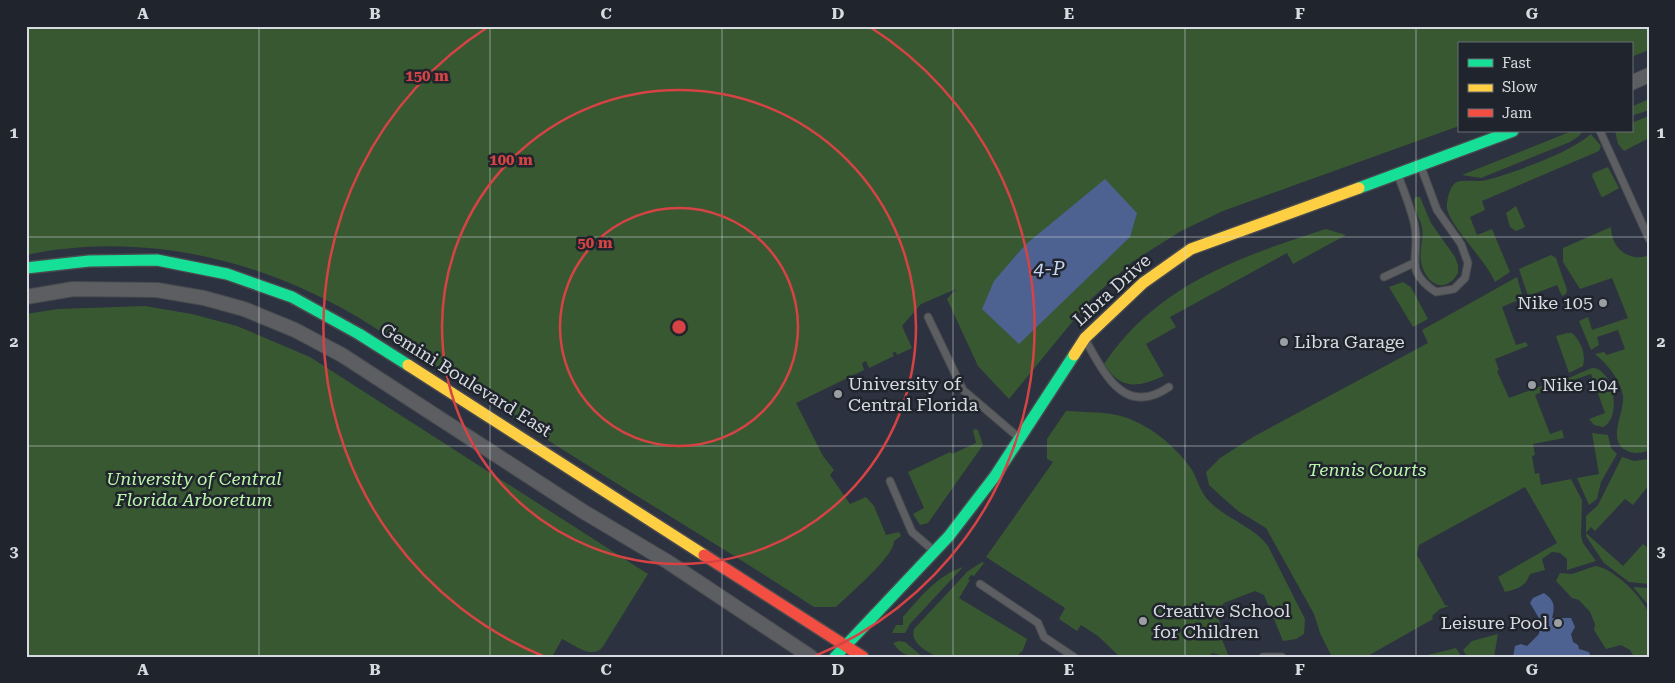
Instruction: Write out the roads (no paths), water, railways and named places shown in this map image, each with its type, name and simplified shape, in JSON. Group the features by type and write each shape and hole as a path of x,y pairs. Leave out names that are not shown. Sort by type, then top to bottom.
{"street":[{"path":"1632,83 1649,75"},
{"name":"Libra Drive","path":"835,657 949,536 995,476 1085,338 1143,283 1191,249 1398,175 1510,132"},
{"name":"Gemini Boulevard East","path":"26,268 89,261 157,260 227,274 292,296 367,339 846,644 863,657"},
{"path":"26,297 73,289 157,290 204,298 244,309 295,330 342,355 584,512 668,562 811,657"}],"lane":[{"path":"1600,132 1649,239"},
{"path":"1398,175 1415,228 1414,263 1422,283 1436,292 1454,289 1465,278 1468,263 1461,244 1437,210 1421,166"},
{"path":"1384,277 1414,263"},
{"path":"928,316 963,390 1019,438"},
{"path":"1085,338 1106,377 1119,389 1137,398 1154,397 1169,387"},
{"path":"890,481 912,532 934,551"},
{"path":"980,584 1038,623 1044,637 1074,657"},
{"path":"1263,657 1282,657"}],"water":[{"name":"4-P","path":"1105,179 1137,213 1130,237 1019,344 982,309 994,281 1025,245"},
{"name":"Leisure Pool","path":"1544,593 1553,604 1552,618 1571,618 1575,627 1571,634 1573,642 1578,645 1579,649 1589,652 1591,657 1513,657 1515,646 1521,644 1527,646 1539,634 1540,620 1530,603 1533,598"}],"place":[{"name":"Nike 105","path":"1603,303"},
{"name":"Libra Garage","path":"1284,342"},
{"name":"Nike 104","path":"1532,385"},
{"name":"University of Central Florida","path":"838,394"},
{"name":"Creative School for Children","path":"1143,621"},
{"name":"Leisure Pool","path":"1558,623"}],"park label":[{"name":"Tennis Courts","path":"1367,470"},
{"name":"University of Central Florida Arboretum","path":"194,489"}]}
